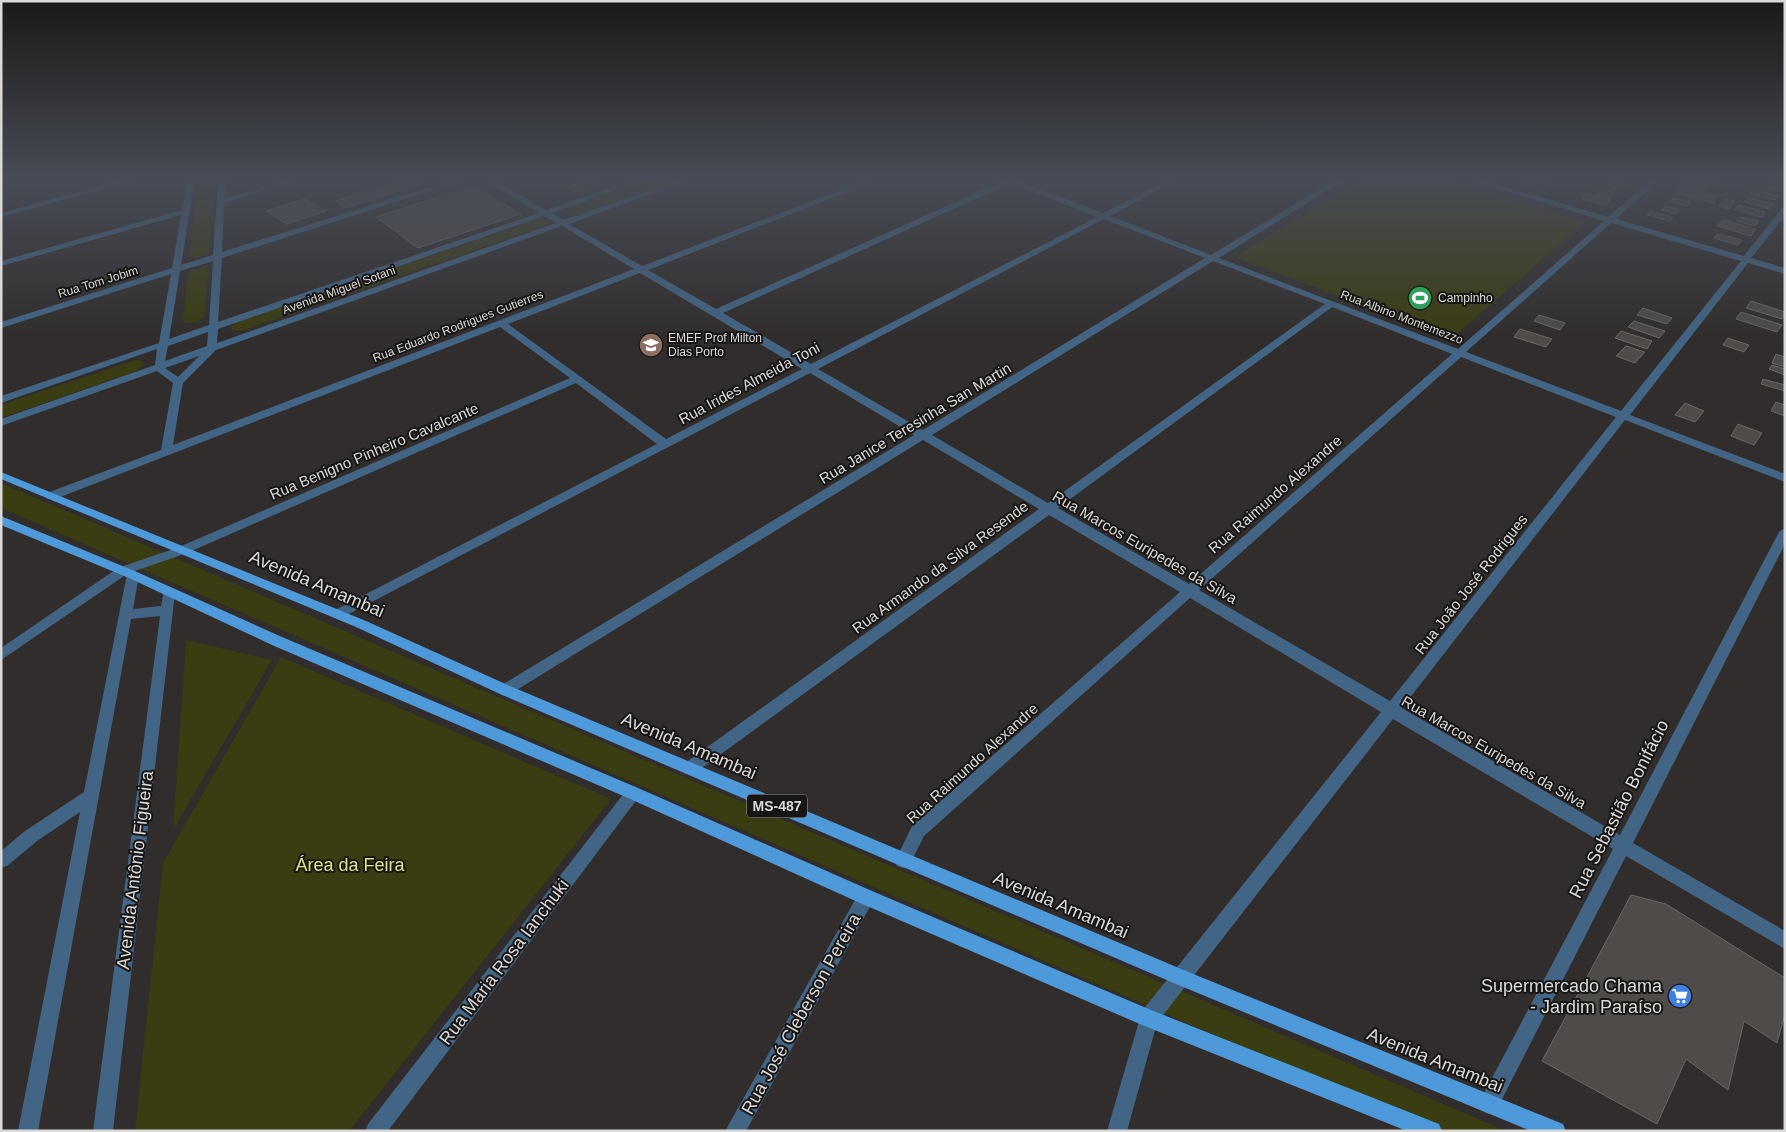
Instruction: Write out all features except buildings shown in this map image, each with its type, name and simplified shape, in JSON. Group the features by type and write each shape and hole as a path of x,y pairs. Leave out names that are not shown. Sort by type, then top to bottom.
{"main road":[{"name":"Avenida Amambai","path":"1,475 338,614 505,690 903,861 1182,978 1556,1131"},
{"path":"1,520 127,573 295,649 633,793 866,897 1149,1018 1432,1131"}],"street":[{"path":"1,264 110,233"},
{"path":"178,382 159,368 183,233"},
{"path":"166,452 178,382 212,349 218,233"},
{"name":"Rua Tom Jobim","path":"1,325 295,233"},
{"name":"Avenida Miguel Sotani","path":"1,400 488,233"},
{"name":"Avenida Miguel Sotani","path":"1,423 538,233"},
{"name":"Rua Marcos Euripedes da Silva","path":"578,233 1785,941"},
{"name":"Rua Eduardo Rodrigues Gutierres","path":"51,496 736,233"},
{"path":"714,313 893,233"},
{"name":"Rua Irides Almeida Toni","path":"338,614 1070,233"},
{"name":"Rua Albino Montemezzo","path":"1147,233 1785,478"},
{"name":"Rua Janice Teresinha San Martin","path":"505,690 1253,233"},
{"name":"Rua Raimundo Alexandre","path":"903,861 918,831 1596,233"},
{"path":"1654,233 1785,271"},
{"name":"Rua João José Rodrigues","path":"1149,1018 1767,233"},
{"name":"Rua Armando da Silva Resende","path":"690,768 1331,304"},
{"path":"501,323 665,444"},
{"name":"Rua Benigno Pinheiro Cavalcante","path":"1,655 127,573 577,379"},
{"name":"Rua Sebastião Bonifácio","path":"1489,1104 1785,532"},
{"path":"28,1131 125,615 127,573"},
{"name":"Avenida Antônio Figueira","path":"103,1131 169,593"},
{"path":"125,615 167,610"},
{"name":"Rua Maria Rosa Ianchuki","path":"375,1131 633,793"},
{"path":"1,861 31,836 90,797"},
{"name":"Rua José Cleberson Pereira","path":"735,1131 866,897"},
{"path":"1117,1131 1149,1018"}],"green space":[{"path":"192,233 211,233 209,253 194,259 190,256"},
{"path":"498,233 524,233 241,331 231,330 232,325 236,322"},
{"name":"Campinho","path":"1274,233 1572,233 1451,339 1234,257"},
{"path":"205,267 209,269 204,317 196,322 185,323 183,321 188,273 191,270"},
{"path":"136,360 142,361 144,365 134,372 1,418 1,405"},
{"path":"1,483 1506,1131 1436,1131 1,508"},
{"path":"186,640 272,660 173,830"},
{"name":"Área da Feira","path":"281,657 611,799 349,1131 135,1131 163,863"}],"place":[{"name":"Campinho","path":"1420,298"},
{"name":"EMEF Prof Milton Dias Porto","path":"651,345"},
{"name":"Supermercado Chama - Jardim Paraíso","path":"1680,996"}]}
